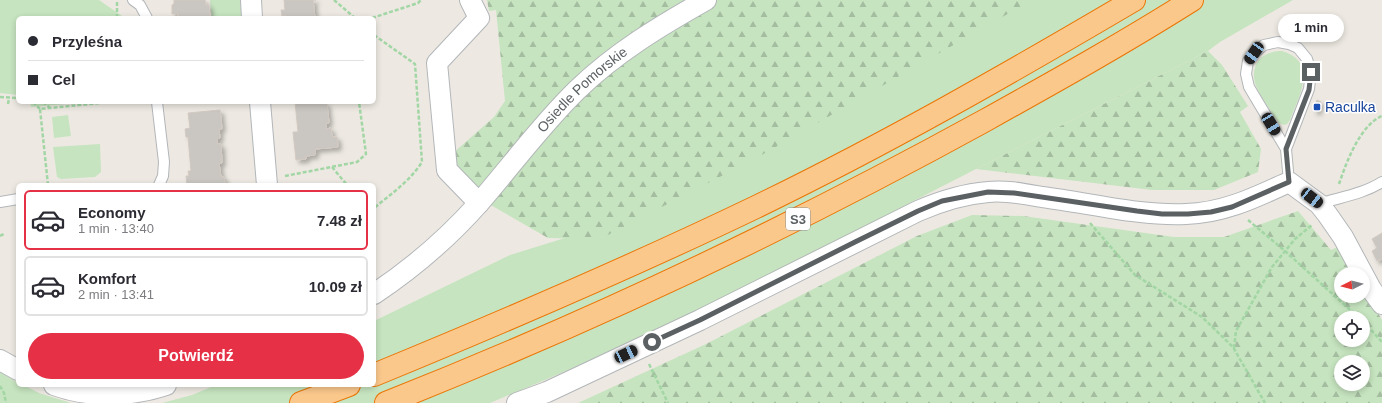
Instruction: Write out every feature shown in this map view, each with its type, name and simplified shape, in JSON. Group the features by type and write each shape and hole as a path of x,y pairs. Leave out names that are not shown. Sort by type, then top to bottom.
{"highway":[{"name":"S3","path":"376,374 589,284 757,206 889,139 1029,62 1134,0"},
{"name":"S3","path":"386,403 466,371 602,312 776,230 903,165 984,121 1045,87 1192,0"},
{"path":"301,403 344,387"}],"street":[{"path":"250,0 252,16"},
{"path":"470,0 480,18 437,63 447,170 479,203"},
{"name":"Osiedle Pomorskie","path":"376,293 394,281 432,251 479,203 546,122 578,89 616,56 658,28 706,0"},
{"path":"260,104 267,182"},
{"path":"518,403 547,392 700,320 876,231 942,201 988,192 1014,193 1162,214 1188,214 1211,212 1232,207 1289,182 1327,206 1371,289 1382,304"},
{"path":"0,360 16,369"},
{"path":"62,387 87,393 110,395 135,392 157,387"}],"lane":[{"path":"133,0 140,5 146,16"},
{"path":"1286,149 1309,90 1311,72 1307,59 1298,48 1289,44 1278,42 1264,45 1254,53 1248,62 1246,74 1249,87 1286,149 1289,182"},
{"path":"157,104 164,162 163,176 160,183"},
{"path":"1327,206 1372,188 1382,182"},
{"path":"0,202 16,199"}],"path":[{"path":"117,0 117,16"},
{"path":"334,0 353,16"},
{"path":"376,17 418,3 421,0"},
{"path":"376,36 415,64 422,162 416,171 402,185 376,206"},
{"path":"0,96 16,98"},
{"path":"8,104 9,98"},
{"path":"35,104 40,109 48,183"},
{"path":"45,104 50,108"},
{"path":"40,109 90,104"},
{"path":"267,182 357,162 366,154 360,104"},
{"path":"1234,348 1236,331 1272,267 1295,239 1327,206 1346,163 1363,132 1376,118 1382,116"},
{"path":"332,167 346,183"},
{"path":"1073,201 1087,220 1135,275 1202,317 1234,348 1265,403"},
{"path":"1247,219 1286,251 1351,311"},
{"path":"0,236 4,234"},
{"path":"1370,329 1382,342"},
{"path":"640,348 668,403"},
{"path":"0,386 4,393 6,403"}],"green space":[{"path":"0,0 99,0 122,16 16,16 16,95 0,93"},
{"path":"210,0 240,0 242,16 212,16"},
{"path":"487,0 1032,0 758,157 600,239 548,238 482,200 460,172 452,154 494,117 505,101 496,10 489,11"},
{"path":"1010,0 1293,0 1220,42 1208,51 752,284 611,352 490,403 162,403 192,395 211,387 376,387 376,320 510,255 565,238"},
{"path":"1208,51 1222,65 1248,106 1240,112 1261,149 1258,172 1214,190 1152,190 976,169"},
{"path":"1282,51 1293,56 1300,63 1303,71 1303,81 1298,101 1290,120 1284,125 1279,123 1256,87 1254,76 1256,64 1264,56 1269,53"},
{"path":"30,104 66,104 31,107"},
{"path":"68,115 71,136 54,138 52,117"},
{"path":"100,144 101,172 95,177 61,179 57,177 53,147"},
{"path":"1298,211 1331,250 1340,246 1352,267 1334,267 1334,303 1370,303 1370,299 1382,320 1382,403 578,403 706,344 917,236 972,215 1023,216 1174,237 1224,237"},
{"path":"0,372 16,382 16,387 27,387 39,393 71,403 0,403"}],"building":[{"path":"174,0 205,0 206,6 209,5 210,16 178,16 178,13 172,14 172,5 174,4"},
{"path":"284,0 313,0 315,16 282,16 281,10 285,10"},
{"path":"1317,100 1321,102 1317,112 1313,110"},
{"path":"295,104 327,104 329,123 326,123 326,129 331,128 332,137 337,137 338,147 315,149 315,155 306,156 306,159 296,160 293,132 298,132"},
{"path":"220,110 222,129 219,129 220,138 217,139 217,144 221,144 222,163 219,163 221,177 224,177 225,183 187,183 186,176 189,176 188,171 191,171 188,137 186,137 185,129 190,128 188,113"},
{"path":"1382,233 1382,259 1377,261 1372,251 1377,248 1372,239"}],"place":[{"name":"Raculka","path":"1317,107"}],"route":[{"path":"652,342 700,320 918,211 942,201 988,192 1014,193 1137,211 1162,214 1188,214 1211,212 1232,207 1255,198 1289,182 1286,149 1309,90 1311,72"}]}
